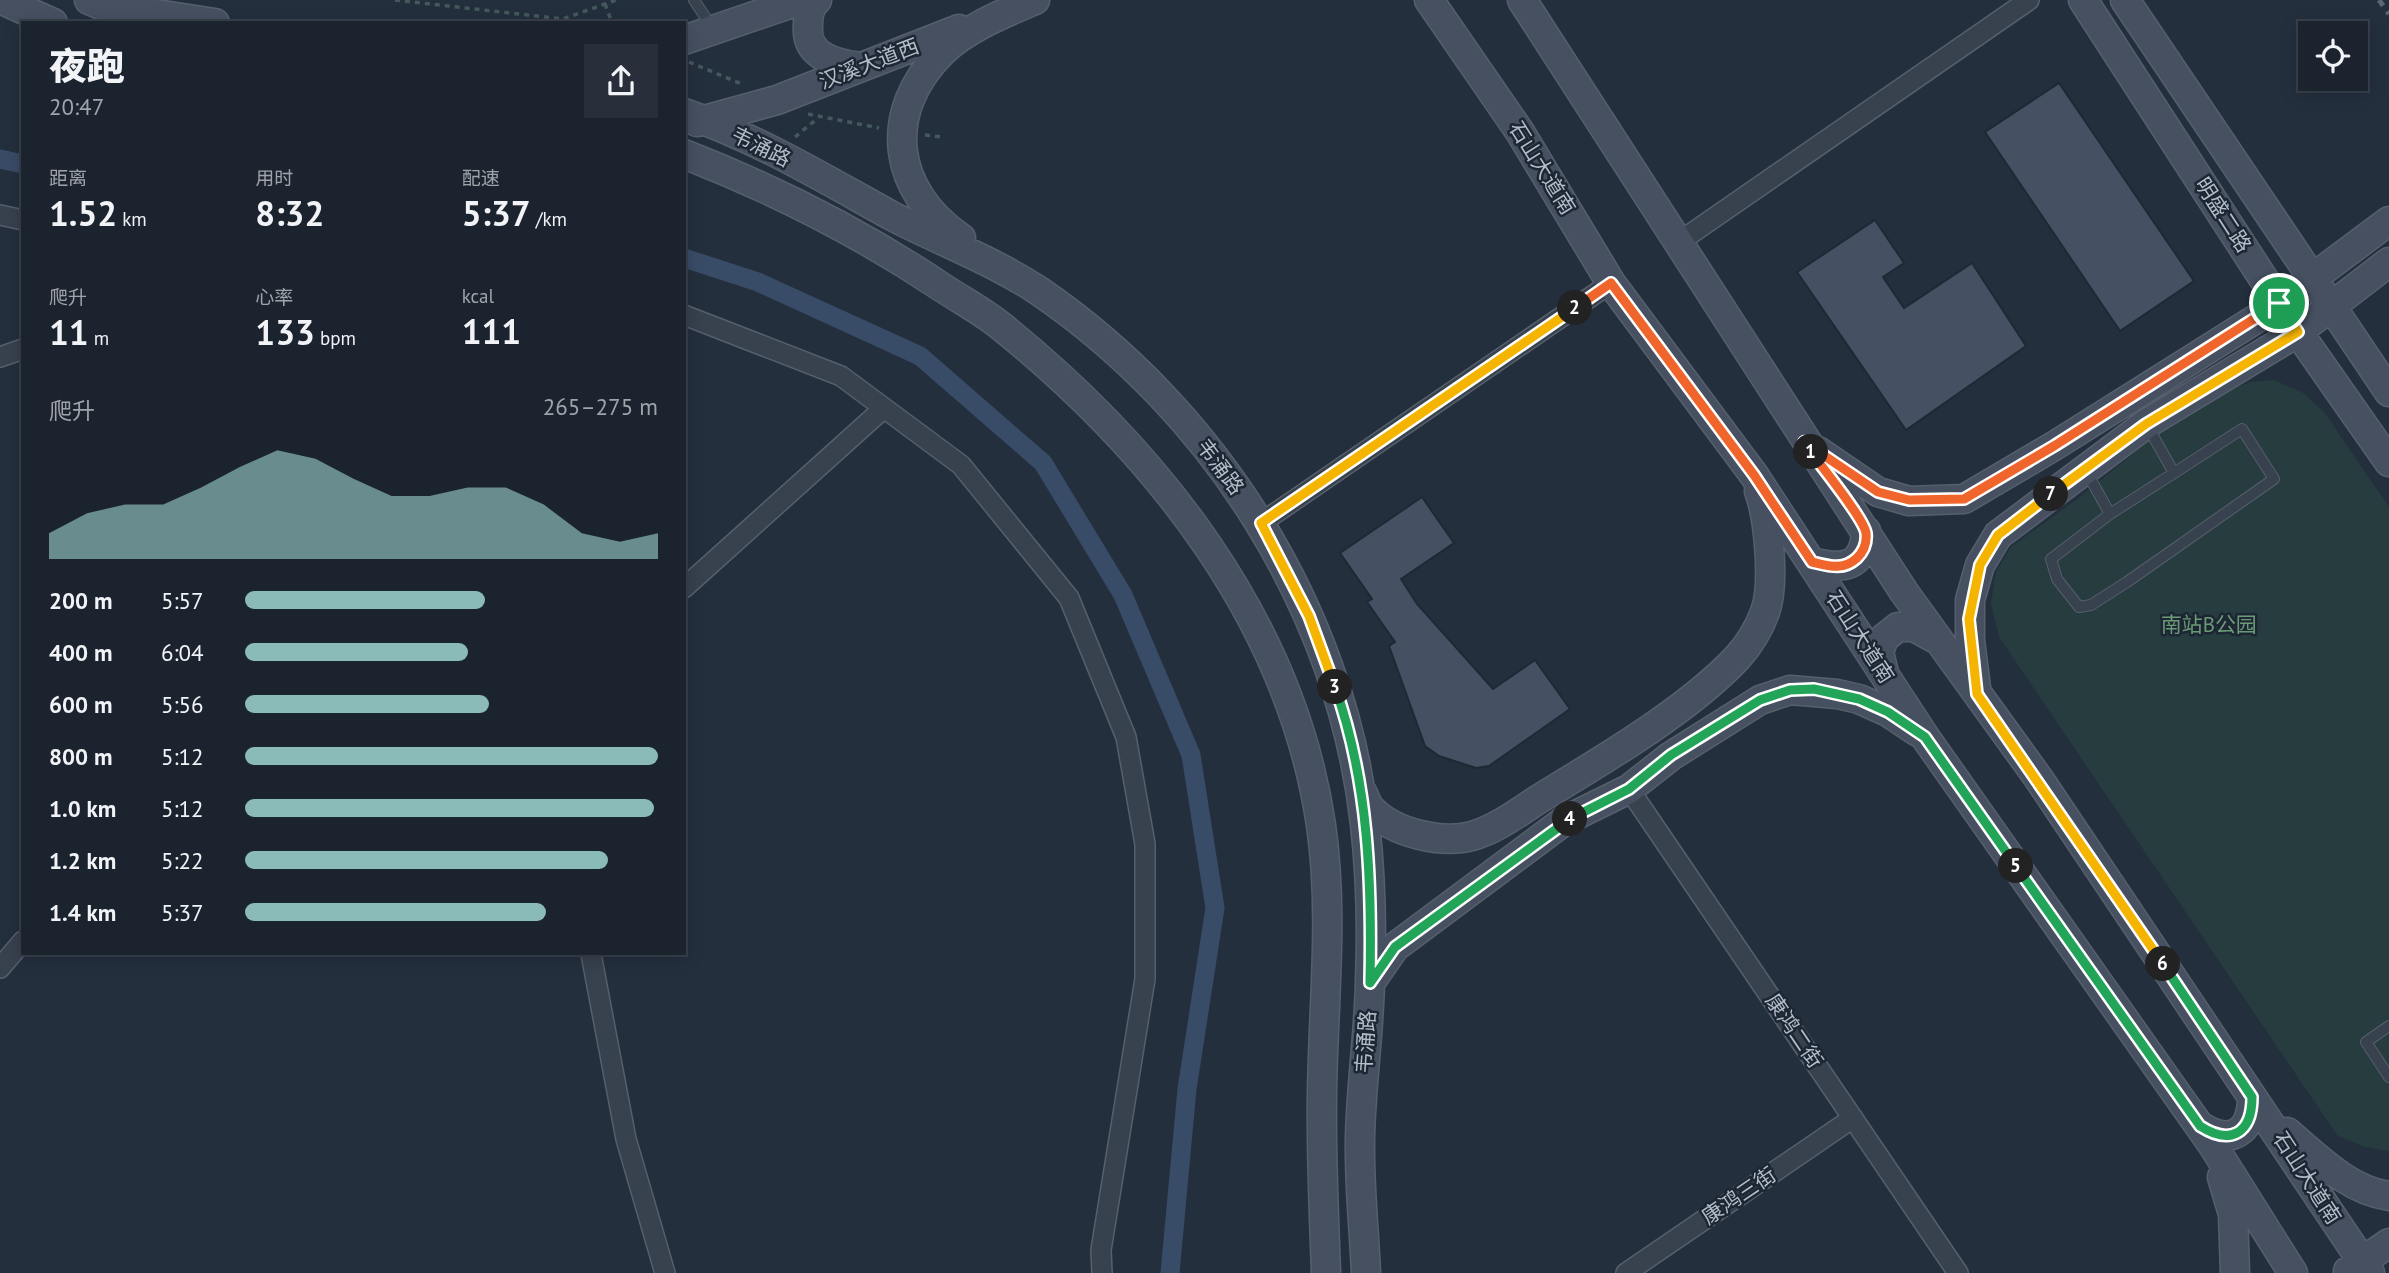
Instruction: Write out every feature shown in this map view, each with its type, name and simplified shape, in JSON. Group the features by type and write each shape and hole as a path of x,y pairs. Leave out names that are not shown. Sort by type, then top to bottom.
{"main road":[{"path":"2,0 49,21"},
{"path":"89,0 103,6 202,21"},
{"path":"686,39 801,0"},
{"path":"817,0 809,16 810,43 820,56 839,65 861,67"},
{"path":"1033,0 975,29 943,50 927,69 905,109 902,132 904,165 912,188 939,223 1035,289"},
{"name":"汉溪大道西","path":"691,120 777,100 1033,0"},
{"path":"1418,0 1456,38"},
{"name":"石山大道南","path":"1429,0 1520,132 1611,283 1754,475 1925,737 2206,1135 2293,1273"},
{"name":"石山大道南","path":"1522,0 1602,121 1804,442 1938,640 2039,779 2257,1104 2359,1269"},
{"path":"1542,0 1602,121"},
{"name":"明盛二路","path":"2083,0 2298,332 2389,462"},
{"name":"明盛二路","path":"2125,0 2389,392"},
{"name":"韦涌路","path":"691,120 777,153 1035,289 1093,331 1140,373 1221,466 1261,523 1309,616 1327,664 1346,718 1360,788 1372,898 1370,983 1359,1140 1366,1273"},
{"name":"韦涌路","path":"686,155 750,180 889,252 1000,326 1137,452 1225,569 1259,632 1292,705 1310,766 1322,841 1329,957 1321,1095 1326,1273"},
{"path":"1804,442 1878,492 1909,500 1936,502 1964,499 2054,446 2279,303 2389,220"},
{"path":"889,252 879,241 878,232 883,223 908,224"},
{"path":"1977,694 1969,619 1980,565 1998,535 2146,424 2298,332 2389,262"},
{"path":"2054,446 2041,476 2048,484 2062,487"},
{"path":"1672,712 1737,658 1766,610 1767,533 1754,475"},
{"path":"1812,562 1833,567 1846,565 1858,557 1865,547 1866,531"},
{"path":"1884,673 1879,652 1884,638 1898,627 1914,627 1938,640"},
{"path":"1671,755 1760,700 1790,690 1814,689 1859,699 1888,712 1925,737"},
{"path":"1360,788 1371,809 1388,822 1418,834 1444,839 1471,836 1492,827 1584,772 1688,702 1698,702 1707,713 1698,731 1629,789 1564,821 1395,947 1370,983"},
{"path":"1564,821 1549,821 1547,813 1552,803 1584,772"},
{"path":"2235,1273 2233,1214 2206,1135 2231,1136 2245,1127 2257,1104 2336,1173 2368,1193 2389,1196"},
{"path":"2359,1269 2389,1243"}],"street":[{"path":"1679,242 2029,0"},
{"path":"0,215 21,220"},
{"path":"1261,523 1611,283"},
{"path":"686,316 841,376 961,465 1069,598 1126,737 1146,844 1146,979 1101,1250 1102,1273"},
{"path":"0,357 21,350"},
{"path":"686,586 884,408"},
{"name":"康鸿二街","path":"1629,789 1958,1273"},
{"path":"0,968 21,943"},
{"path":"591,955 626,1139 665,1273"},
{"name":"康鸿三街","path":"1626,1273 1853,1118"}],"lane":[{"path":"694,0 714,30"},
{"path":"2146,424 2174,474"},
{"path":"2242,429 2274,479 2127,582 2091,605 2079,607 2057,579 2051,559 2110,514 2242,429"},
{"path":"2084,468 2110,514"},
{"path":"2389,1026 2366,1042 2389,1077"}],"path":[{"path":"395,0 563,19 616,0"},
{"path":"605,4 611,21"}],"green space":[{"name":"南站B公园","path":"2274,380 2303,393 2324,412 2389,507 2389,1151 2365,1147 2337,1135 1999,637 1991,603 1996,572 2011,547 2076,500 2166,427 2219,393 2251,382"}],"building":[{"path":"2059,83 2194,281 2120,331 1985,132"},
{"path":"1875,220 1904,263 1883,277 1904,308 1972,263 2026,346 1906,430 1797,272"},
{"path":"1422,497 1454,543 1401,579 1417,604 1493,689 1535,660 1570,709 1489,766 1476,768 1439,756 1425,746 1389,646 1395,642 1367,602 1372,599 1340,553"}],"waterway":[{"path":"0,159 21,164"},
{"path":"686,259 758,282 920,356 1043,463 1123,595 1191,755 1215,908 1187,1089 1170,1273"}],"railway":[{"path":"2379,0 2389,14"}],"route":[{"path":"1611,283 1754,475 1812,562 1833,567 1846,565 1858,557 1865,547 1866,531 1804,442 1878,492 1909,500 1936,502 1964,499 2054,446 2279,303 2298,332 2146,424 1998,535 1988,549 1974,580 1969,619 1969,641 1977,694 2039,779 2252,1097 2252,1114 2245,1127 2231,1136 2214,1135 2200,1126 1925,737 1888,712 1859,699 1814,689 1790,690 1760,700 1671,755 1629,789 1564,821 1395,947 1370,983 1372,898 1360,788 1346,718 1309,616 1261,523 1611,283"}]}
